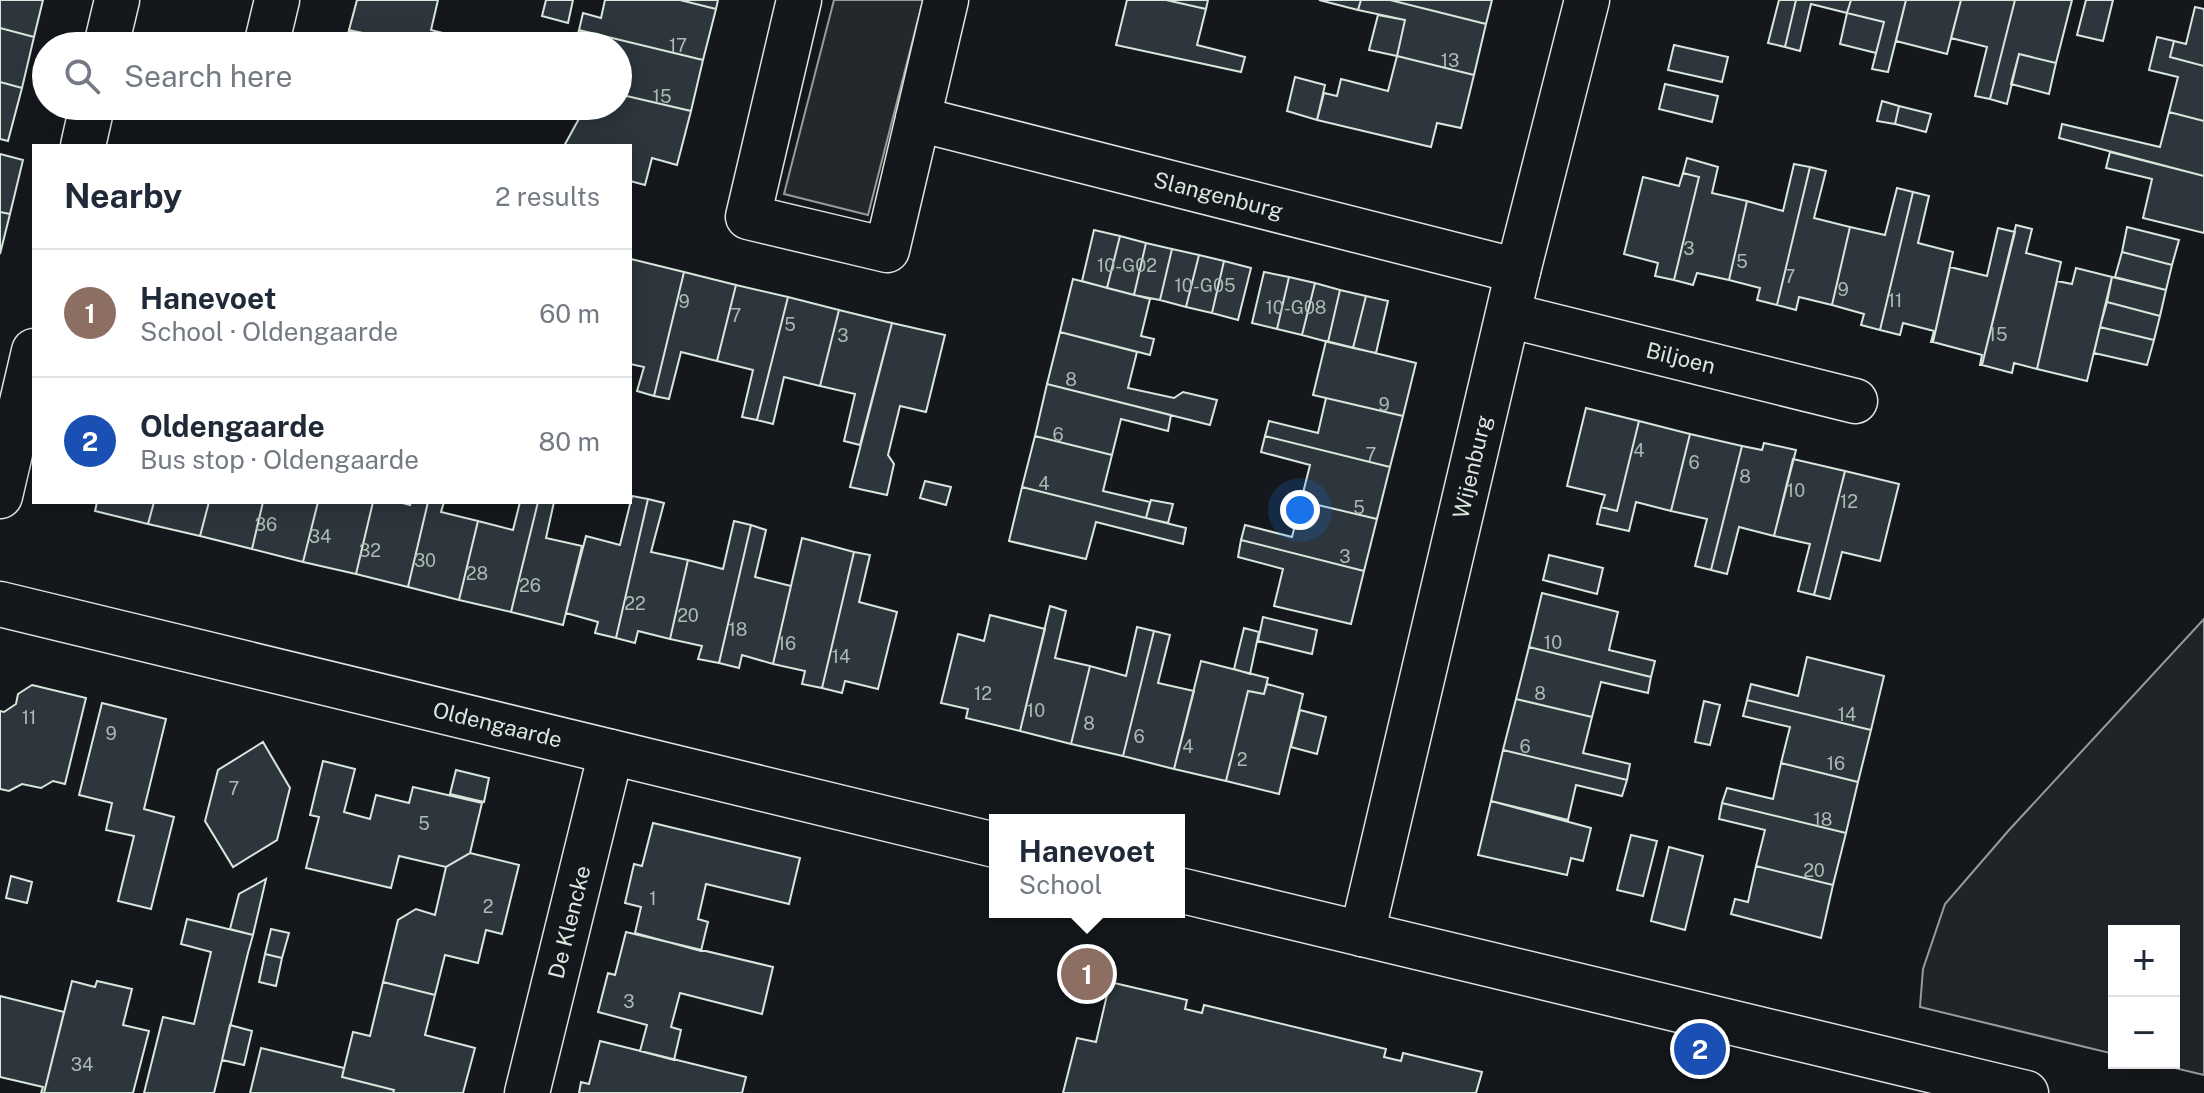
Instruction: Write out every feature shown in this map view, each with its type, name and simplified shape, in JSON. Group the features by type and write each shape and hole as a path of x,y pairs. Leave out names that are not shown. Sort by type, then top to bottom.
{"street":[{"path":"109,32 117,0"},
{"path":"269,32 277,0"},
{"path":"799,0 748,217 887,250 946,0"},
{"name":"Wijenburg","path":"1362,934 1518,271 1587,0"},
{"name":"Slangenburg","path":"918,119 1518,271"},
{"path":"83,144 89,120"},
{"name":"Biljoen","path":"1508,315 1855,401"},
{"path":"0,496 32,360"},
{"name":"Oldengaarde","path":"0,604 989,844"},
{"name":"De Klencke","path":"527,1093 611,752"},
{"path":"1185,891 2026,1093"}],"shaded area":[{"path":"834,0 923,0 868,215 784,194"},
{"path":"2204,619 2204,1075 2179,1069 2180,925 2108,925 2108,1053 1920,1007 1923,969 1945,904 2009,830"}],"building":[{"path":"0,0 43,0 32,36 0,28"},
{"path":"357,0 438,0 431,30 439,32 349,30"},
{"path":"546,0 573,0 568,23 542,16"},
{"path":"605,0 680,0 716,9 703,60 632,43 632,32 579,30 583,13 601,18"},
{"path":"680,0 718,0 716,9"},
{"path":"1127,0 1166,0 1206,9 1197,45 1245,57 1241,72 1116,45"},
{"path":"1166,0 1208,0 1206,9"},
{"path":"1319,0 1361,0 1358,10"},
{"path":"1361,0 1390,0 1486,24 1474,75 1397,56 1405,20 1358,10"},
{"path":"1390,0 1492,0 1486,24"},
{"path":"1779,0 1796,0 1785,47 1768,43"},
{"path":"1796,0 1851,0 1847,13 1811,4 1800,51 1785,47"},
{"path":"1851,0 1906,0 1888,72 1872,69 1884,22 1847,13"},
{"path":"1906,0 1961,0 1947,54 1896,41"},
{"path":"1961,0 2015,0 1990,99 1975,96 1987,47 1951,38"},
{"path":"2015,0 2072,0 2056,63 2019,54 2007,104 1990,99"},
{"path":"2086,0 2113,0 2103,41 2077,35"},
{"path":"2195,7 2204,9 2204,66 2170,57 2174,41 2186,44"},
{"path":"1847,13 1884,22 1876,53 1840,44"},
{"path":"1378,15 1405,20 1397,56 1369,50"},
{"path":"0,28 32,36 22,88 0,82"},
{"path":"2157,37 2174,41 2170,57 2204,66 2204,121 2169,112 2178,77 2149,70"},
{"path":"632,43 703,60 691,111 632,97"},
{"path":"1674,45 1728,57 1722,82 1668,70"},
{"path":"2019,54 2056,63 2049,94 2011,84"},
{"path":"1397,56 1474,75 1461,128 1437,123 1431,147 1317,120 1324,93 1337,96 1341,79 1388,91"},
{"path":"1295,77 1325,85 1317,120 1287,111"},
{"path":"0,82 22,88 8,141 0,139"},
{"path":"1665,84 1718,96 1712,122 1659,109"},
{"path":"632,97 691,111 677,165 652,158 645,185 632,182 632,144 565,144 578,120 632,120"},
{"path":"1882,101 1899,106 1895,124 1877,121"},
{"path":"1899,106 1931,114 1926,132 1895,124"},
{"path":"2169,112 2204,121 2204,176 2059,138 2062,124 2160,147"},
{"path":"2110,152 2204,176 2204,233 2143,218 2152,179 2106,168"},
{"path":"0,154 23,160 10,214 0,212"},
{"path":"1687,158 1718,167 1712,193 1747,201 1729,280 1697,273 1693,285 1674,280 1699,177 1683,173"},
{"path":"1794,164 1810,167 1777,305 1757,300 1760,288 1729,280 1747,201 1783,211"},
{"path":"1810,167 1826,171 1814,218 1850,227 1832,305 1799,297 1796,310 1777,305"},
{"path":"1683,173 1699,177 1674,280 1655,276 1658,263 1624,254 1643,177 1679,186"},
{"path":"1897,188 1913,192 1880,330 1861,325 1864,314 1832,305 1850,227 1885,235"},
{"path":"1913,192 1929,196 1918,243 1953,252 1933,342 1934,331 1903,323 1900,335 1880,330"},
{"path":"0,212 10,214 0,254"},
{"path":"2016,225 2032,229 2026,253 2061,262 2037,369 2014,363 2012,373 1982,365"},
{"path":"2127,227 2179,240 2172,265 2122,252"},
{"path":"1998,228 2015,232 1980,365 1982,355 1933,342 1950,267 1987,276"},
{"path":"1094,230 1120,236 1107,288 1082,281"},
{"path":"1120,236 1146,243 1134,295 1107,288"},
{"path":"1146,243 1172,249 1160,300 1134,295"},
{"path":"1172,249 1199,255 1186,307 1160,300"},
{"path":"2122,252 2172,265 2166,290 2115,277"},
{"path":"1199,255 1224,261 1212,313 1186,307"},
{"path":"632,259 684,272 654,396 637,391 644,367 632,364"},
{"path":"1224,261 1251,268 1238,320 1212,313"},
{"path":"2076,268 2112,277 2087,381 2037,369 2057,281 2072,284"},
{"path":"684,272 736,285 717,361 681,352 669,399 654,396"},
{"path":"1264,272 1289,277 1277,329 1252,323"},
{"path":"1289,277 1315,283 1302,335 1277,329"},
{"path":"2112,277 2166,290 2160,316 2107,302"},
{"path":"1073,279 1150,299 1141,336 1154,339 1150,355 1060,332"},
{"path":"1315,283 1340,290 1328,342 1302,335"},
{"path":"736,285 788,297 757,420 742,417 753,370 717,361"},
{"path":"1340,290 1366,296 1353,348 1328,342"},
{"path":"1366,296 1388,301 1376,353 1353,348"},
{"path":"788,297 839,310 820,386 784,377 773,424 757,420"},
{"path":"2107,302 2160,316 2154,340 2100,327"},
{"path":"839,310 892,323 860,445 844,441 855,394 820,386"},
{"path":"892,323 945,335 926,412 900,406 888,455 894,464 887,495 850,487"},
{"path":"2100,327 2154,340 2147,365 2094,353"},
{"path":"1060,332 1137,352 1128,388 1174,398 1183,392 1217,400 1210,425 1047,384"},
{"path":"1326,341 1416,363 1403,416 1313,395"},
{"path":"1047,384 1171,415 1168,431 1121,419 1112,455 1035,436"},
{"path":"1326,398 1403,416 1390,467 1265,436 1269,421 1318,433"},
{"path":"1586,408 1639,421 1617,511 1601,507 1605,495 1567,486"},
{"path":"1639,421 1690,434 1671,511 1636,502 1629,531 1597,524 1601,507 1617,511"},
{"path":"1690,434 1742,446 1711,570 1695,566 1707,519 1671,511"},
{"path":"1035,436 1112,455 1103,491 1150,502 1146,518 1022,487"},
{"path":"1265,436 1390,467 1377,519 1301,501 1310,465 1261,452"},
{"path":"1764,443 1796,450 1774,536 1739,527 1727,574 1711,570 1742,446 1762,450"},
{"path":"1793,459 1845,471 1814,595 1798,591 1810,544 1774,536"},
{"path":"1845,471 1899,484 1880,561 1842,552 1830,599 1814,595"},
{"path":"925,481 951,487 946,505 920,498"},
{"path":"1022,487 1186,528 1183,544 1096,522 1086,559 1009,541"},
{"path":"632,496 648,499 616,638 595,633 598,622 566,613 586,536 620,545"},
{"path":"648,499 664,503 651,552 688,560 670,639 638,631 635,643 616,638"},
{"path":"1151,500 1173,504 1168,523 1146,518"},
{"path":"1301,501 1377,519 1364,571 1241,540 1245,525 1292,537"},
{"path":"97,504 153,504 148,524 95,511"},
{"path":"153,504 208,504 200,536 148,524"},
{"path":"208,504 263,504 252,549 200,536"},
{"path":"263,504 318,504 303,562 252,549"},
{"path":"318,504 373,504 356,574 303,562"},
{"path":"373,504 428,504 408,587 356,574"},
{"path":"428,504 443,504 441,512 478,521 459,600 408,587"},
{"path":"520,504 538,504 511,612 459,600 478,521 513,530"},
{"path":"538,504 554,504 546,538 582,546 563,625 511,612"},
{"path":"734,521 751,525 719,663 698,659 702,646 670,639 688,560 723,569"},
{"path":"751,525 766,530 755,577 791,586 773,664 742,655 739,668 719,663"},
{"path":"802,538 854,552 822,688 802,684 805,671 773,664"},
{"path":"1241,540 1364,571 1351,624 1274,606 1283,569 1238,557"},
{"path":"854,552 870,555 859,602 897,612 878,689 845,681 842,693 822,688"},
{"path":"1549,555 1603,568 1597,594 1543,580"},
{"path":"1542,593 1618,612 1609,650 1655,661 1651,677 1529,647"},
{"path":"1050,606 1066,611 1055,658 1090,666 1071,744 1020,731"},
{"path":"990,615 1045,629 1020,731 966,718 968,709 941,703 958,634 984,641"},
{"path":"1263,617 1317,630 1312,654 1258,641"},
{"path":"1137,627 1154,631 1123,756 1071,744 1090,666 1126,676"},
{"path":"1244,628 1259,632 1250,674 1234,669"},
{"path":"1154,631 1170,635 1158,683 1194,691 1174,769 1123,756"},
{"path":"1529,647 1651,677 1648,693 1601,682 1592,717 1516,699"},
{"path":"1807,657 1884,676 1871,730 1747,700 1751,684 1798,696"},
{"path":"1201,661 1268,678 1264,694 1248,691 1226,781 1174,769"},
{"path":"1267,684 1303,694 1279,794 1226,781 1248,691 1264,694"},
{"path":"32,685 86,698 65,784 53,781 41,788 22,784 9,791 0,789 0,711 4,712 16,704 18,694"},
{"path":"1516,699 1592,717 1583,753 1630,764 1627,780 1503,750"},
{"path":"1747,700 1871,730 1858,782 1781,763 1790,727 1743,716"},
{"path":"1704,701 1720,705 1710,745 1695,742"},
{"path":"102,703 166,719 144,809 174,817 151,909 118,901 134,836 106,830 112,803 79,795"},
{"path":"1300,710 1326,717 1317,754 1291,747"},
{"path":"263,742 290,788 277,840 233,867 205,821 218,770"},
{"path":"1503,750 1627,780 1622,796 1576,785 1568,820 1491,801"},
{"path":"323,761 355,769 344,812 370,819 376,795 409,803 413,787 482,803 470,853 446,867 399,856 391,888 306,868 319,817 310,815"},
{"path":"1781,763 1858,782 1846,833 1722,803 1727,788 1773,799"},
{"path":"456,770 489,778 484,802 450,794"},
{"path":"1491,801 1591,828 1583,861 1571,858 1567,875 1478,855"},
{"path":"1722,803 1846,833 1833,885 1756,866 1765,830 1719,819"},
{"path":"653,823 800,858 789,904 706,884 698,919 708,922 701,951 635,933 641,907 625,903 634,864 642,866"},
{"path":"1631,835 1657,841 1643,896 1617,890"},
{"path":"1669,847 1703,856 1685,930 1651,921"},
{"path":"470,853 519,865 502,934 486,930 478,963 445,955 435,995 383,982 398,920 416,909 435,915 446,867"},
{"path":"1756,866 1833,885 1821,938 1731,914 1735,899 1748,902"},
{"path":"11,876 32,882 27,903 6,898"},
{"path":"266,879 253,935 230,929 239,894"},
{"path":"187,919 253,935 214,1093 144,1093 163,1017 194,1024 211,952 181,944"},
{"path":"271,929 289,933 282,958 265,954"},
{"path":"626,932 773,967 762,1014 680,993 671,1027 681,1030 674,1060 640,1051 647,1025 598,1012 608,973 615,975"},
{"path":"265,954 282,958 276,986 259,982"},
{"path":"72,981 95,987 97,981 132,989 123,1025 149,1031 133,1093 44,1093"},
{"path":"383,982 435,995 425,1035 475,1048 463,1093 393,1093 394,1090 342,1077 353,1032 370,1036"},
{"path":"1110,982 1187,1000 1185,1009 1202,1013 1204,1005 1386,1049 1384,1057 1401,1061 1403,1053 1482,1072 1476,1093 1063,1093 1077,1038 1096,1042"},
{"path":"0,996 64,1012 44,1093 41,1093 43,1087 0,1077"},
{"path":"230,1025 252,1031 244,1065 222,1060"},
{"path":"600,1041 746,1077 742,1093 579,1093 581,1082 589,1084"},
{"path":"261,1048 344,1068 342,1077 394,1090 393,1093 250,1093"}],"place":[{"name":"Hanevoet","path":"1087,974"},
{"name":"Oldengaarde","path":"1700,1049"}]}
